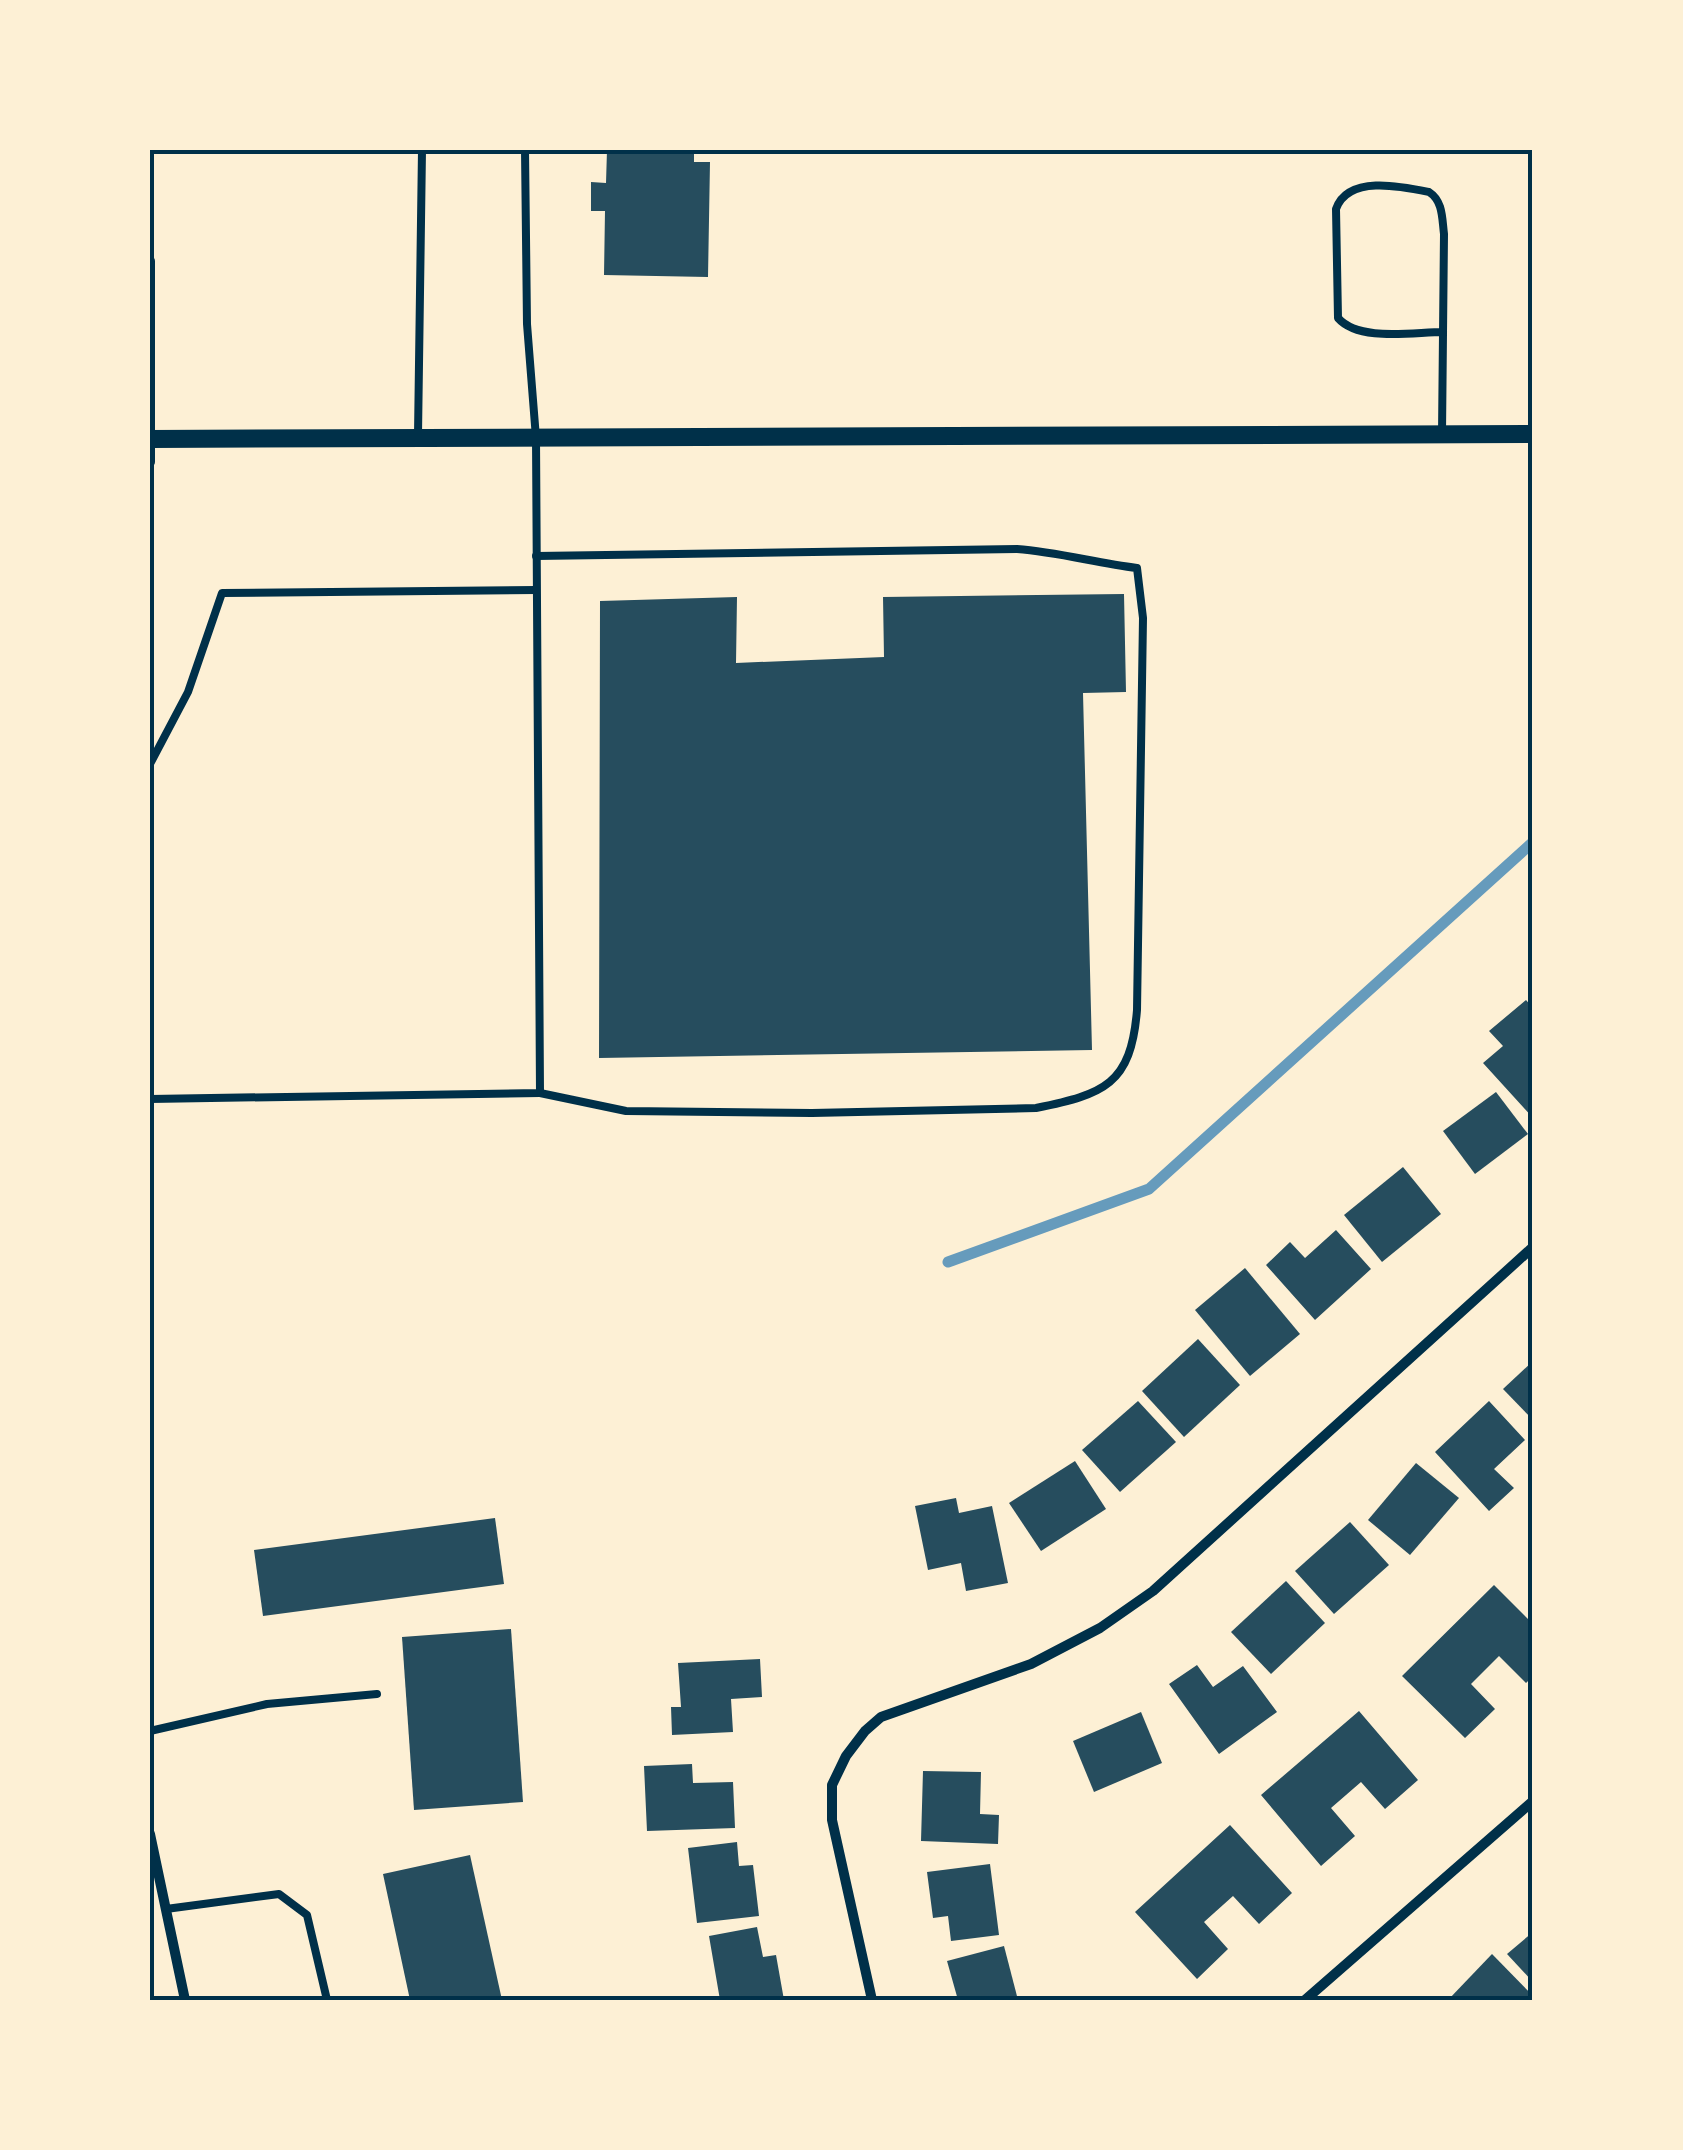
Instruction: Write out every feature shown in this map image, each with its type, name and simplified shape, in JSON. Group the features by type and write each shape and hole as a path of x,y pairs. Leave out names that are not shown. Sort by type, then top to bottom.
{"street":[{"path":"150,261 150,462"},
{"path":"151,439 1533,434"},
{"path":"872,2000 832,1820 832,1785 864,1731 882,1717 1031,1664 1100,1628 1153,1591 1533,1247"},
{"path":"1305,2000 1533,1801"},
{"path":"150,1834 186,2000"}],"lane":[{"path":"418,439 422,150"},
{"path":"524,150 526,324 536,438 540,1092"},
{"path":"1442,434 1444,234 1436,196 1410,188 1364,186 1340,196 1336,209 1338,318 1345,326 1359,330 1443,332"},
{"path":"150,1099 540,1092 626,1111 812,1113 1036,1108 1101,1089 1119,1076 1130,1057 1136,1010 1142,618 1136,568 1053,551 1018,549 536,556"},
{"path":"150,764 188,692 222,593 536,590"},
{"path":"150,1731 267,1704 377,1694"},
{"path":"166,1909 280,1894 307,1915 327,2000"}],"building":[{"path":"607,150 694,150 694,162 710,162 708,277 604,275 605,211 591,211 591,182 606,183"},
{"path":"1124,594 1126,692 1083,693 1092,1050 599,1058 600,601 737,597 736,663 884,657 883,597"},
{"path":"1526,1000 1533,1008 1533,1118 1483,1063 1503,1046 1489,1031"},
{"path":"1496,1092 1528,1134 1475,1174 1443,1131"},
{"path":"1403,1167 1441,1214 1382,1262 1344,1215"},
{"path":"1336,1230 1371,1269 1315,1320 1266,1265 1290,1242 1305,1258"},
{"path":"1245,1268 1300,1334 1250,1376 1195,1310"},
{"path":"1198,1339 1240,1385 1184,1437 1142,1391"},
{"path":"1533,1361 1533,1420 1503,1389"},
{"path":"1138,1401 1176,1442 1120,1492 1082,1450"},
{"path":"1489,1401 1525,1440 1494,1469 1514,1488 1489,1511 1435,1452"},
{"path":"1075,1461 1106,1509 1041,1551 1009,1503"},
{"path":"1416,1463 1459,1498 1410,1555 1368,1520"},
{"path":"956,1498 959,1513 992,1506 1008,1583 966,1591 961,1563 928,1570 915,1506"},
{"path":"495,1518 504,1584 263,1616 254,1550"},
{"path":"1350,1522 1389,1565 1334,1614 1295,1571"},
{"path":"1286,1581 1325,1623 1271,1674 1231,1632"},
{"path":"1494,1585 1533,1624 1533,1676 1526,1683 1499,1656 1471,1684 1495,1709 1465,1738 1402,1676"},
{"path":"511,1629 523,1802 414,1810 402,1637"},
{"path":"760,1659 762,1697 731,1699 733,1732 672,1735 671,1707 681,1707 678,1663"},
{"path":"1197,1665 1213,1687 1243,1666 1277,1712 1219,1754 1169,1684"},
{"path":"1359,1711 1418,1780 1385,1809 1361,1782 1331,1808 1355,1836 1321,1866 1261,1795"},
{"path":"1141,1712 1162,1763 1094,1792 1073,1741"},
{"path":"692,1764 693,1783 733,1782 735,1828 647,1831 644,1766"},
{"path":"923,1771 981,1772 980,1814 999,1815 998,1844 921,1841"},
{"path":"1230,1825 1292,1893 1259,1924 1233,1896 1204,1922 1228,1949 1197,1979 1135,1912"},
{"path":"737,1842 739,1866 753,1865 759,1916 697,1923 688,1848"},
{"path":"470,1855 502,2000 410,2000 383,1874"},
{"path":"990,1864 999,1935 951,1941 948,1916 933,1918 927,1872"},
{"path":"757,1927 763,1957 776,1955 784,2000 720,2000 709,1936"},
{"path":"1533,1932 1533,1982 1507,1954"},
{"path":"1004,1946 1018,2000 958,2000 947,1961"},
{"path":"1492,1954 1533,1996 1530,2000 1448,2000"}],"waterway":[{"path":"948,1262 1149,1189 1533,842"}]}
